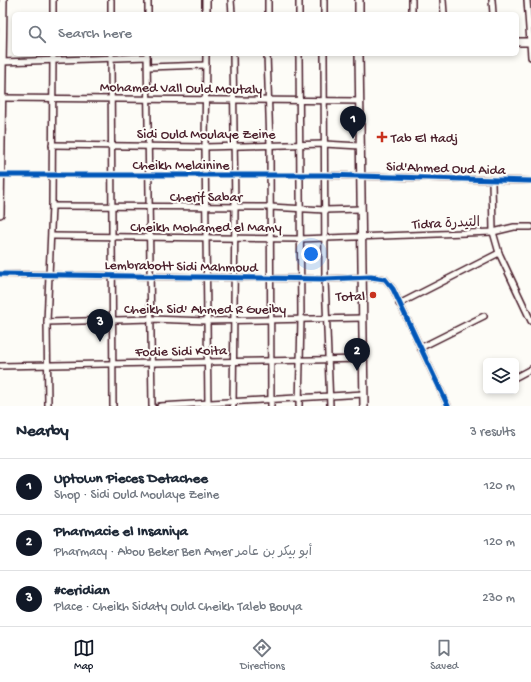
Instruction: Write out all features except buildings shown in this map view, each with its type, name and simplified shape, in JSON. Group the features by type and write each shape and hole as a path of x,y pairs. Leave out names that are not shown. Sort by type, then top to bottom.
{"street":[{"path":"0,214 3,0"},
{"path":"53,0 53,12"},
{"path":"111,0 111,12"},
{"path":"148,0 148,12"},
{"path":"206,0 206,12"},
{"path":"232,0 232,12"},
{"path":"268,0 268,12"},
{"path":"299,0 299,12"},
{"path":"324,0 324,12"},
{"path":"359,0 359,12"},
{"path":"412,0 412,12"},
{"path":"443,0 444,12"},
{"path":"492,0 493,12"},
{"path":"527,0 531,57"},
{"path":"519,42 530,42"},
{"path":"111,56 113,406"},
{"path":"2,62 53,57 147,56 151,237 152,406"},
{"path":"206,56 205,176 207,208 208,405"},
{"path":"233,56 235,320 233,404"},
{"path":"267,56 270,145 269,238 271,406"},
{"path":"299,56 299,278 301,319 299,406"},
{"path":"324,56 325,279 330,406"},
{"path":"359,56 364,406"},
{"path":"48,406 47,322 52,236 53,57"},
{"path":"148,67 206,65"},
{"name":"Mohamed Vall Ould Moutaly","path":"2,98 148,98 360,101"},
{"name":"Sidi Ould Moulaye Zeine","path":"52,145 205,147 324,144 360,146"},
{"name":"Cheikh Melainine","path":"0,175 361,176"},
{"name":"Sid'Ahmed Oud Aida","path":"361,176 531,181"},
{"path":"492,181 493,232 498,253 531,321"},
{"name":"Cherif Sabar","path":"52,206 150,208 270,207 361,210"},
{"name":"Tidra التيدرة","path":"361,237 493,232 514,227 531,227"},
{"name":"Cheikh Mohamed el Mamy","path":"52,236 300,239 361,237"},
{"path":"448,406 399,304 498,253"},
{"name":"Lembrabott Sidi Mahmoud","path":"0,274 49,276 325,279 371,277 385,279 393,289 399,304"},
{"path":"420,348 484,316"},
{"name":"Cheikh Sid' Ahmed R Gueiby","path":"47,322 151,319 207,321 363,318"},
{"name":"Fodie Sidi Koita","path":"0,366 363,359"},
{"path":"519,375 531,369"},
{"path":"160,406 233,404 271,399 364,394"}],"cycle path":[{"path":"0,175 324,175 531,181"},
{"path":"0,274 325,279 371,277 385,279 393,289 448,406"}],"place":[{"name":"Tab El Hadj","path":"382,137"},
{"name":"Uptown Pieces Detachee","path":"353,139"},
{"name":"Total","path":"373,295"},
{"name":"#ceridian","path":"100,342"},
{"name":"Pharmacie el Insaniya","path":"357,371"}]}
